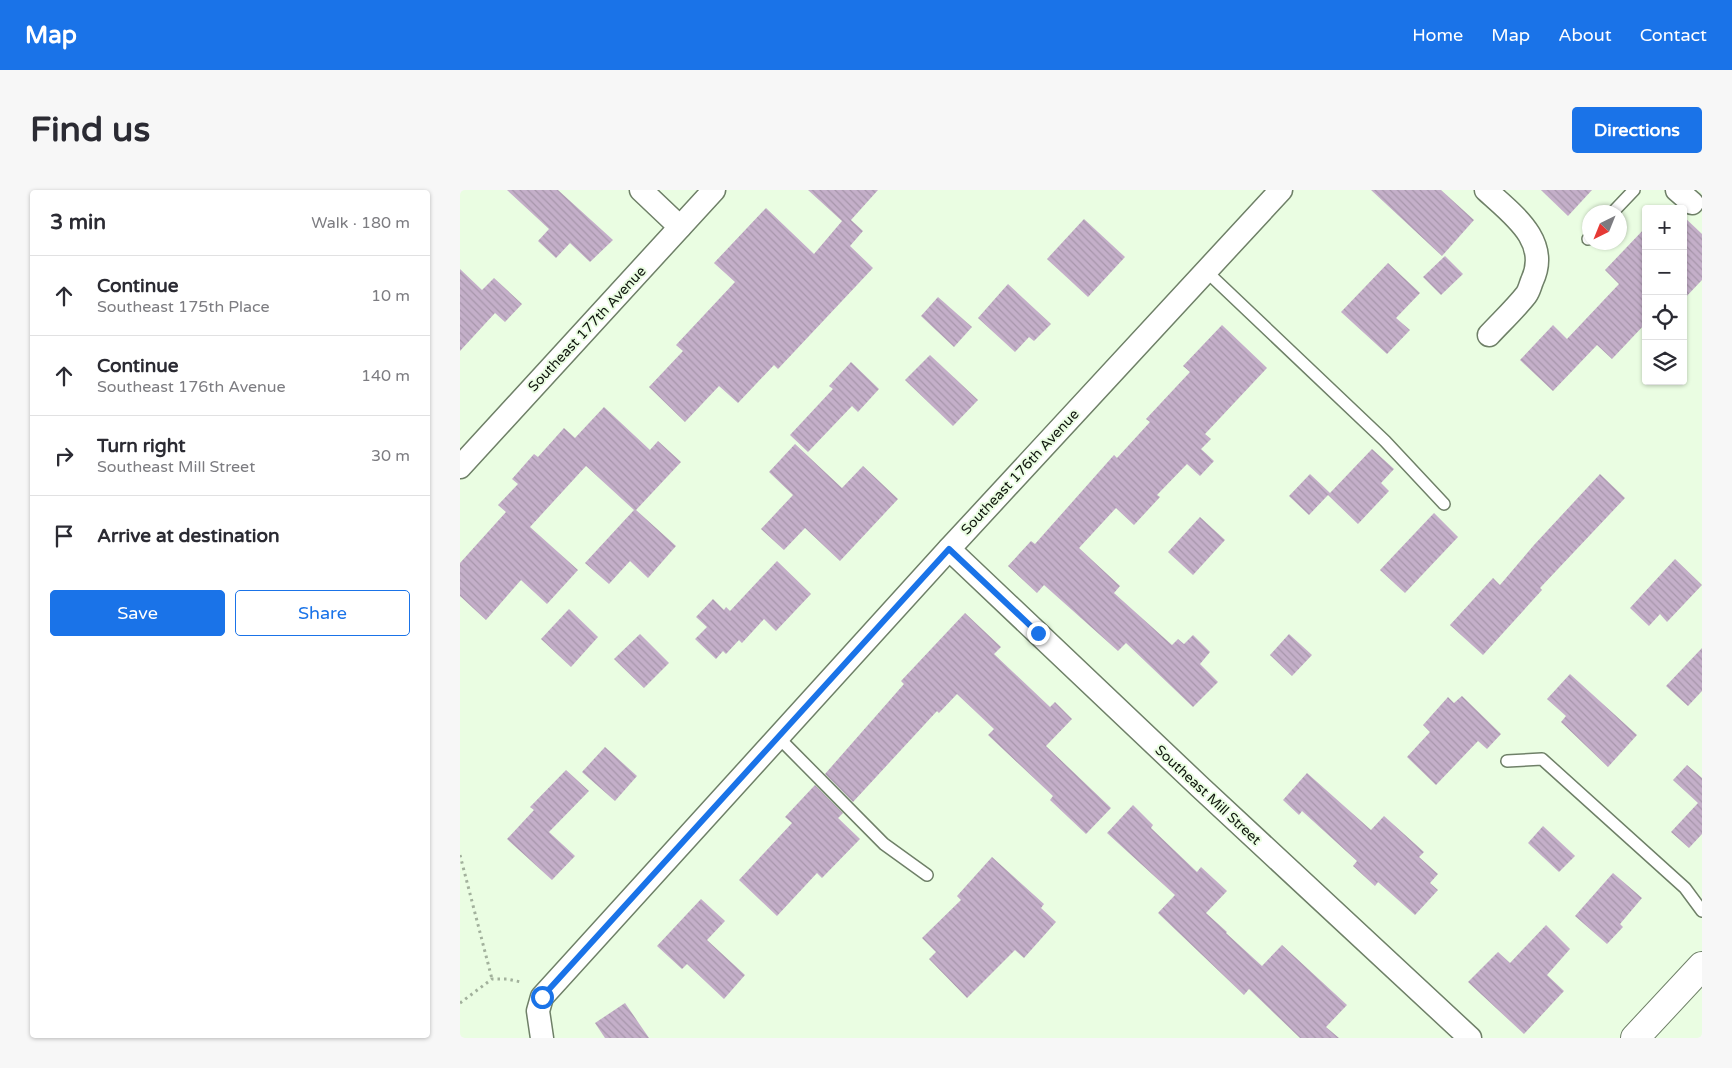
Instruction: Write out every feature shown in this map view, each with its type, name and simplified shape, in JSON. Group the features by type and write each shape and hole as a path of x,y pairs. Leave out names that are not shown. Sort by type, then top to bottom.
{"street":[{"path":"641,190 680,227"},
{"name":"Southeast 177th Avenue","path":"460,467 714,190"},
{"name":"Southeast 176th Avenue","path":"542,1038 538,1011 542,997 558,978 949,549 1281,190"},
{"path":"1486,190 1518,220 1533,240 1537,258 1537,271 1527,294 1489,335"},
{"name":"Southeast Mill Street","path":"949,549 1200,787 1470,1038"},
{"path":"1635,1038 1702,966"}],"lane":[{"path":"1620,205 1634,190"},
{"path":"1206,271 1385,441 1444,504"},
{"path":"778,737 884,844 926,875"},
{"path":"1507,761 1542,759 1685,888 1702,911"}],"path":[{"path":"460,855 492,979 460,1003"}],"building":[{"path":"507,190 558,190 613,240 590,262 570,243 556,258 538,241 549,229"},
{"path":"808,190 878,190 851,220 863,231 850,246 873,268 778,369 774,365 738,403 719,386 685,422 649,387 683,351 676,345 735,282 714,263 766,208 814,254 842,221"},
{"path":"1371,190 1441,190 1474,220 1442,256"},
{"path":"1541,190 1592,190 1568,216"},
{"path":"1084,219 1125,257 1088,297 1047,259"},
{"path":"1687,220 1702,234 1702,280 1687,296"},
{"path":"1642,231 1642,327 1612,359 1597,345 1553,391 1520,360 1553,325 1567,339 1619,284 1605,270 1624,250 1627,250 1627,247"},
{"path":"1445,256 1463,274 1441,295 1423,277"},
{"path":"1388,263 1420,293 1396,318 1410,330 1387,354 1341,312"},
{"path":"460,269 482,290 494,278 522,304 505,322 495,313 460,351"},
{"path":"1008,284 1051,324 1034,341 1029,337 1015,352 978,318"},
{"path":"938,297 972,327 954,347 921,316"},
{"path":"1222,325 1267,368 1205,434 1211,439 1201,449 1214,461 1200,476 1187,464 1157,495 1160,497 1134,525 1116,508 1079,548 1120,586 1114,593 1172,645 1178,639 1184,644 1193,635 1210,652 1200,664 1218,682 1193,707 1126,643 1118,651 1044,585 1037,593 1008,566 1031,541 1035,544 1114,455 1117,458 1150,422 1146,419 1190,372 1183,366"},
{"path":"930,355 978,400 953,426 905,380"},
{"path":"851,362 879,389 858,412 852,406 808,452 790,435 833,389 829,386"},
{"path":"604,407 650,450 658,441 681,462 636,510 676,546 648,578 630,561 609,584 585,563 634,510 586,466 530,527 578,570 547,604 521,580 486,620 460,596 460,563 506,512 498,505 518,484 512,479 534,454 538,457 564,428 575,438"},
{"path":"795,444 842,488 863,466 898,499 840,561 805,528 784,550 761,529 793,495 769,472"},
{"path":"1372,449 1394,469 1381,483 1389,491 1358,524 1328,495 1309,515 1289,496 1310,474 1330,493"},
{"path":"1600,474 1625,498 1540,588 1542,590 1483,655 1450,625 1493,578 1500,585 1534,545"},
{"path":"1434,513 1458,537 1405,593 1380,570"},
{"path":"1200,517 1225,540 1193,575 1168,552"},
{"path":"1675,559 1702,585 1667,622 1660,614 1649,626 1630,608"},
{"path":"777,561 811,594 776,631 764,619 742,643 739,640 726,654 723,651 716,659 695,639 707,627 696,617 713,599 724,610 726,607 730,611"},
{"path":"569,609 598,637 571,667 541,639"},
{"path":"965,613 1001,647 994,654 1050,707 1055,702 1072,719 1046,746 1111,808 1086,834 1050,800 1053,796 988,735 994,729 957,694 939,713 937,711 853,802 825,774 904,684 901,681"},
{"path":"640,634 669,663 644,688 614,659"},
{"path":"1289,634 1312,655 1292,676 1270,655"},
{"path":"1702,648 1702,691 1688,706 1666,686"},
{"path":"1570,674 1637,735 1608,767 1561,722 1566,716 1547,699"},
{"path":"1462,696 1501,734 1487,749 1478,741 1436,785 1407,757 1430,732 1423,725 1448,697 1454,703"},
{"path":"605,747 637,776 615,801 582,772"},
{"path":"1687,765 1702,778 1702,834 1689,848 1671,832 1698,803 1673,780"},
{"path":"566,770 589,791 549,832 575,856 552,880 507,839 534,810 530,807"},
{"path":"1307,773 1371,830 1384,816 1424,852 1419,857 1438,874 1430,883 1438,890 1415,915 1378,882 1375,886 1353,866 1357,861 1302,811 1299,815 1283,800"},
{"path":"815,785 843,813 838,818 860,839 822,878 817,873 777,916 739,880 792,823 785,817"},
{"path":"1133,805 1153,825 1151,828 1197,872 1201,867 1227,891 1206,913 1226,933 1262,966 1282,945 1347,1005 1326,1027 1339,1038 1300,1038 1249,989 1244,995 1158,913 1175,895 1107,833"},
{"path":"1543,826 1575,856 1559,872 1528,843"},
{"path":"992,857 1044,904 1041,908 1056,922 1024,958 1015,950 967,998 929,959 936,952 922,938 961,900 957,896"},
{"path":"1613,873 1642,898 1620,924 1623,927 1607,944 1575,916"},
{"path":"701,899 725,921 707,940 745,975 724,999 687,964 682,969 657,946"},
{"path":"1546,925 1570,949 1547,975 1564,991 1524,1034 1468,982 1498,952 1510,963"},
{"path":"625,1003 649,1038 605,1038 595,1023"}],"route":[{"path":"542,997 949,549 1038,633"}]}
